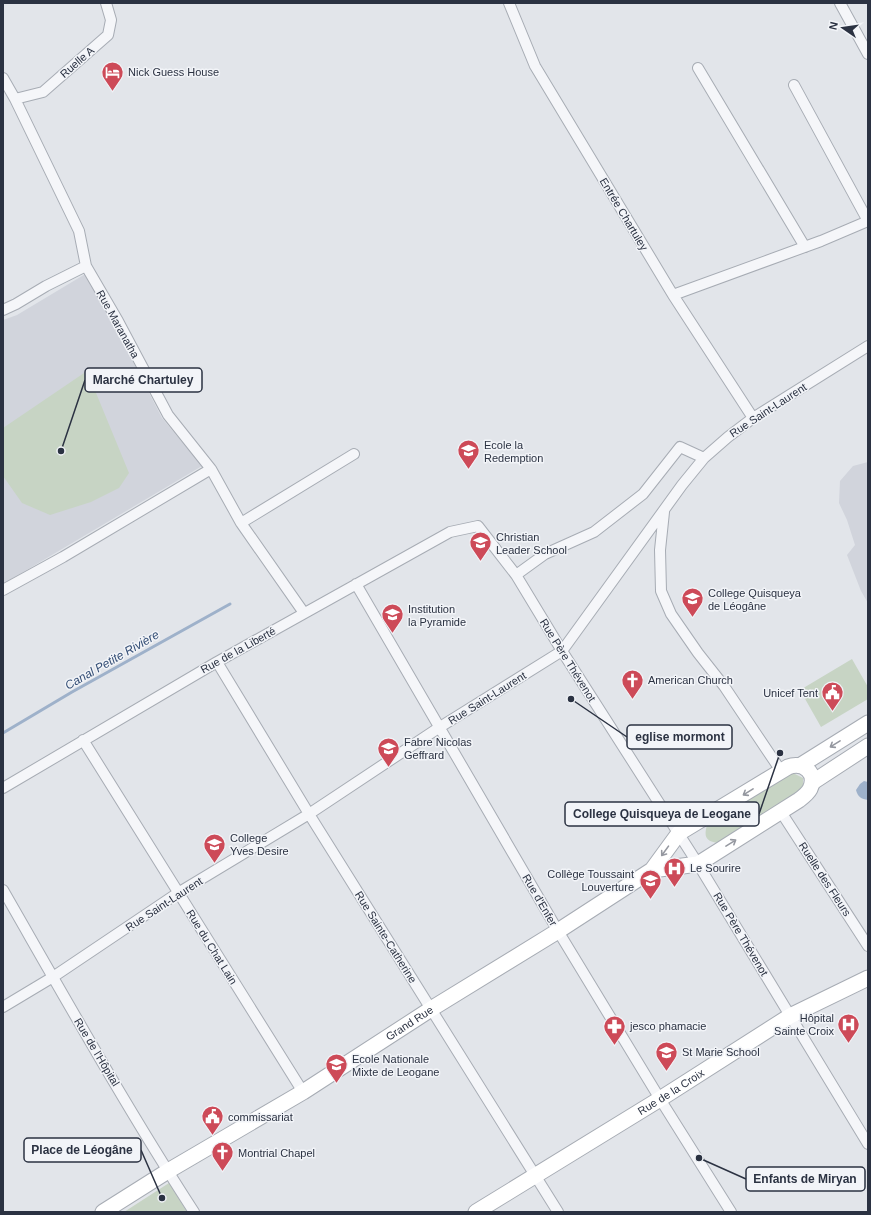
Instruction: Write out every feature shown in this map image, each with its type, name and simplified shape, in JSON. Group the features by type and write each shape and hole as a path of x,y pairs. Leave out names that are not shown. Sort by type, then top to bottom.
{"street":[{"name":"Ruelle A","path":"15,99 43,92 108,35 111,20 106,3"},
{"name":"Entrée Chartuley","path":"509,3 535,66 673,295 753,418"},
{"path":"840,3 868,54"},
{"path":"698,68 805,247"},
{"name":"Rue Maranatha","path":"3,78 15,99 79,231 86,266 118,321 168,415 211,469 241,523 304,613"},
{"path":"673,295 821,241 868,221 794,85"},
{"path":"3,310 86,266"},
{"name":"Rue Saint-Laurent","path":"3,1007 53,976 178,893 309,814 440,727 562,651 704,458 753,418 868,346"},
{"path":"516,575 545,554 594,532 643,494 680,448 704,458"},
{"path":"241,523 354,454"},
{"path":"3,590 63,557 211,469"},
{"path":"664,512 660,550 661,591 671,614 698,654 724,686 781,771"},
{"name":"Rue Père Thévenot","path":"478,526 516,575 562,651 679,833 868,1144"},
{"name":"Rue de la Liberté","path":"3,788 217,662 450,532 478,526"},
{"name":"Rue d'Enfer","path":"356,584 558,931 660,1099 731,1212"},
{"name":"Rue Sainte-Catherine","path":"217,662 309,814 558,1212"},
{"name":"Grand Rue","path":"104,1212 168,1171 303,1092 431,1009 558,931 652,870 679,833 781,771 792,765 801,765 868,723"},
{"name":"Rue du Chat Lain","path":"83,740 303,1092"},
{"name":"Grand Rue","path":"652,870 698,864 781,812 805,795 811,787 812,782 868,746"},
{"path":"801,765 809,770 812,782"},
{"name":"Ruelle des Fleurs","path":"781,812 868,946"},
{"name":"Rue de l'Hôpital","path":"3,890 168,1171 194,1212"},
{"name":"Rue de la Croix","path":"476,1212 660,1099 790,1016 868,978"}],"shaded area":[{"path":"87,273 162,418 202,466 3,584 3,320 17,315"},
{"path":"868,462 868,603 861,591 847,555 855,545 847,520 839,503 840,481 853,466"}],"green space":[{"path":"87,371 129,473 119,488 91,502 50,515 22,503 3,476 3,428"},
{"path":"852,659 868,687 868,699 821,727 800,690"},
{"path":"793,773 803,778 803,785 799,794 717,843 710,841 706,837 707,825 785,776"},
{"path":"169,1183 187,1212 124,1212"}],"water":[{"path":"864,781 868,782 868,800 860,797 856,790"}],"waterway":[{"name":"Canal Petite Rivière","path":"3,733 72,692 230,604"}],"place":[{"name":"Nick Guess House","path":"113,92"},
{"name":"Marché Chartuley","path":"61,451"},
{"name":"Ecole la Redemption","path":"468,470"},
{"name":"Christian Leader School","path":"480,562"},
{"name":"College Quisqueya de Léogâne","path":"692,618"},
{"name":"Institution la Pyramide","path":"393,634"},
{"name":"eglise mormont","path":"571,699"},
{"name":"American Church","path":"632,700"},
{"name":"Unicef Tent","path":"833,712"},
{"name":"College Quisqueya de Leogane","path":"780,753"},
{"name":"Fabre Nicolas Geffrard","path":"388,768"},
{"name":"College Yves Desire","path":"214,864"},
{"name":"Le Sourire","path":"675,888"},
{"name":"Collège Toussaint Louverture","path":"650,900"},
{"name":"Hôpital Sainte Croix","path":"849,1044"},
{"name":"jesco phamacie","path":"615,1046"},
{"name":"St Marie School","path":"666,1072"},
{"name":"Ecole Nationale Mixte de Leogane","path":"336,1084"},
{"name":"commissariat","path":"213,1136"},
{"name":"Enfants de Miryan","path":"699,1158"},
{"name":"Montrial Chapel","path":"222,1172"},
{"name":"Place de Léogâne","path":"162,1198"}]}
